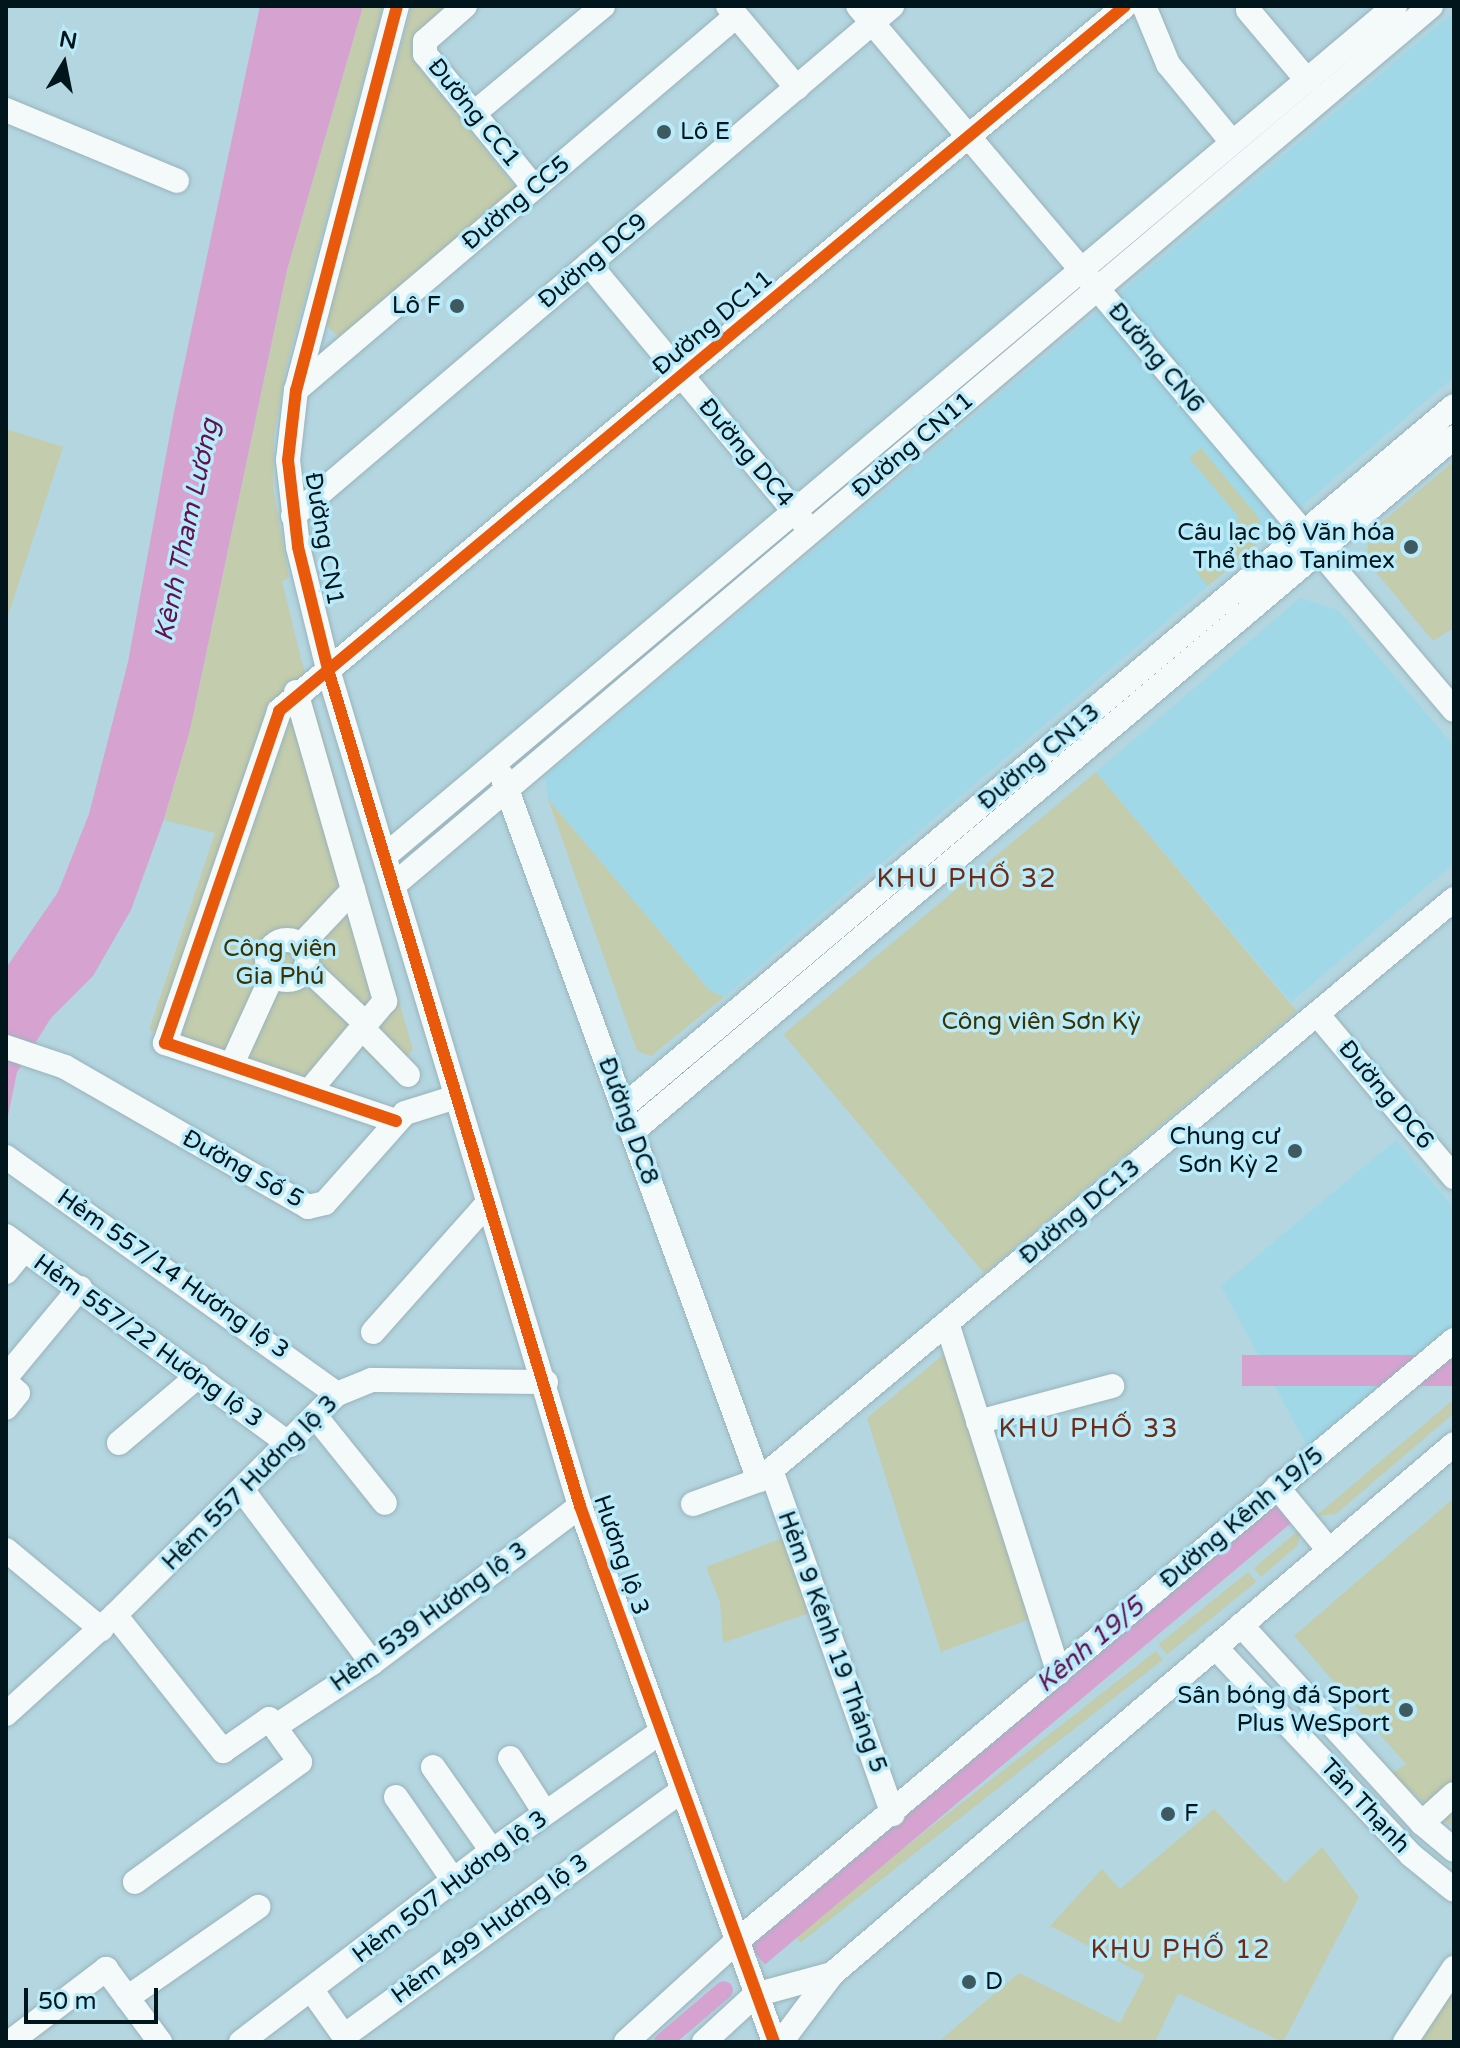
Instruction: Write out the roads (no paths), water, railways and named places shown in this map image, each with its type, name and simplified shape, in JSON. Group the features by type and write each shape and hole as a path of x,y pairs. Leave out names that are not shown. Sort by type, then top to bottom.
{"street":[{"name":"Đường CN1","path":"397,6 296,390 288,460 293,516 329,673 395,884 451,1079"},
{"name":"Đường CC1","path":"465,6 423,47 429,62 534,187"},
{"path":"473,114 603,6"},
{"name":"Đường DC9","path":"293,516 797,88 865,15 892,6"},
{"name":"Đường DC11","path":"296,692 329,673 1125,6"},
{"name":"Đường CN11","path":"395,884 506,789 1080,270 1395,6"},
{"name":"Đường CN11","path":"386,855 497,763 1097,290 1431,6"},
{"path":"1152,10 1168,64 1232,142"},
{"path":"1248,10 1307,80"},
{"name":"Đường CC5","path":"296,390 534,187 732,11"},
{"path":"732,11 797,88"},
{"name":"Đường CN6","path":"865,15 1454,710"},
{"path":"6,110 177,181"},
{"name":"Đường DC4","path":"589,264 803,521"},
{"name":"Đường CN13","path":"632,1132 1311,542 1454,406"},
{"name":"Đường CN13","path":"623,1107 1311,542 1454,437"},
{"path":"296,692 385,1001 311,1089"},
{"path":"296,692 272,723 165,1043 403,1116"},
{"name":"Đường DC8","path":"497,763 632,1132 765,1475"},
{"path":"232,1064 294,966 353,890"},
{"name":"Đường DC13","path":"693,1504 765,1475 1454,899"},
{"path":"294,966 408,1075 451,1079"},
{"name":"Đường DC6","path":"1317,1014 1454,1177"},
{"name":"Đường Số 5","path":"6,1047 65,1067 303,1206 325,1203 403,1116"},
{"path":"403,1116 408,1075"},
{"path":"403,1116 451,1079"},
{"name":"Hương lộ 3","path":"451,1079 546,1382 580,1506 659,1733 774,2042"},
{"name":"Hẻm 557/14 Hương lộ 3","path":"6,1157 337,1394"},
{"path":"373,1332 488,1203"},
{"path":"6,1272 15,1243"},
{"name":"Hẻm 557/22 Hương lộ 3","path":"15,1243 291,1445"},
{"path":"6,1408 18,1393 6,1380 80,1288"},
{"path":"947,1323 1059,1673"},
{"name":"Đường Kênh 19/5","path":"746,1970 893,1814 1059,1673 1288,1500 1454,1340"},
{"path":"119,1443 198,1376"},
{"name":"Hẻm 557 Hương lộ 3","path":"8,1709 108,1622 291,1445 337,1394 371,1380 546,1382"},
{"path":"978,1422 1112,1386"},
{"path":"316,1417 385,1503"},
{"path":"781,2042 832,1974 1454,1444"},
{"name":"Hẻm 9 Kênh 19 Tháng 5","path":"765,1475 893,1814"},
{"path":"243,1491 372,1663"},
{"path":"1288,1500 1329,1550"},
{"name":"Hẻm 539 Hương lộ 3","path":"108,1622 223,1751 269,1719 276,1726 372,1663 580,1506"},
{"path":"6,1550 108,1622"},
{"name":"Tân Thạnh","path":"1241,1625 1422,1823 1451,1843"},
{"name":"Tân Thạnh","path":"1215,1647 1411,1855 1454,1890"},
{"path":"135,1882 300,1762 276,1726"},
{"name":"Hẻm 507 Hương lộ 3","path":"241,2042 313,1992 492,1851 659,1733"},
{"path":"510,1758 545,1813"},
{"path":"433,1767 492,1851"},
{"name":"Hẻm 499 Hương lộ 3","path":"313,1992 344,2036 681,1791"},
{"path":"1422,1823 1454,1794"},
{"path":"396,1797 454,1881"},
{"path":"127,1998 258,1907"},
{"path":"1405,2042 1454,1968"},
{"path":"10,2042 106,1969 160,2042"},
{"path":"626,2042 746,1970 832,1974"},
{"path":"704,2042 746,1970"}],"water":[{"name":"Kênh Tham Lương","path":"260,6 363,6 287,270 190,730 164,819 131,910 93,976 51,1018 17,1072 6,1126 6,968 58,892 89,814 128,662 174,412"},
{"path":"1242,1355 1454,1355 1454,1386 1242,1386"},
{"path":"1278,1504 1293,1522 765,1964 750,1947"}],"waterway":[{"name":"Kênh 19/5","path":"663,2042 724,1990"}],"place":[{"name":"Lô E","path":"664,132"},
{"name":"Lô F","path":"457,306"},
{"name":"Câu lạc bộ Văn hóa Thể thao Tanimex","path":"1411,547"},
{"name":"Chung cư Sơn Kỳ 2","path":"1295,1151"},
{"name":"Sân bóng đá Sport Plus WeSport","path":"1406,1710"},
{"name":"F","path":"1168,1814"},
{"name":"D","path":"969,1982"}],"district":[{"name":"KHU PHỐ 32","path":"967,879"},
{"name":"KHU PHỐ 33","path":"1089,1429"},
{"name":"KHU PHỐ 12","path":"1181,1950"}],"park label":[{"name":"Công viên Gia Phú","path":"280,963"},
{"name":"Công viên Sơn Kỳ","path":"1041,1022"}]}
